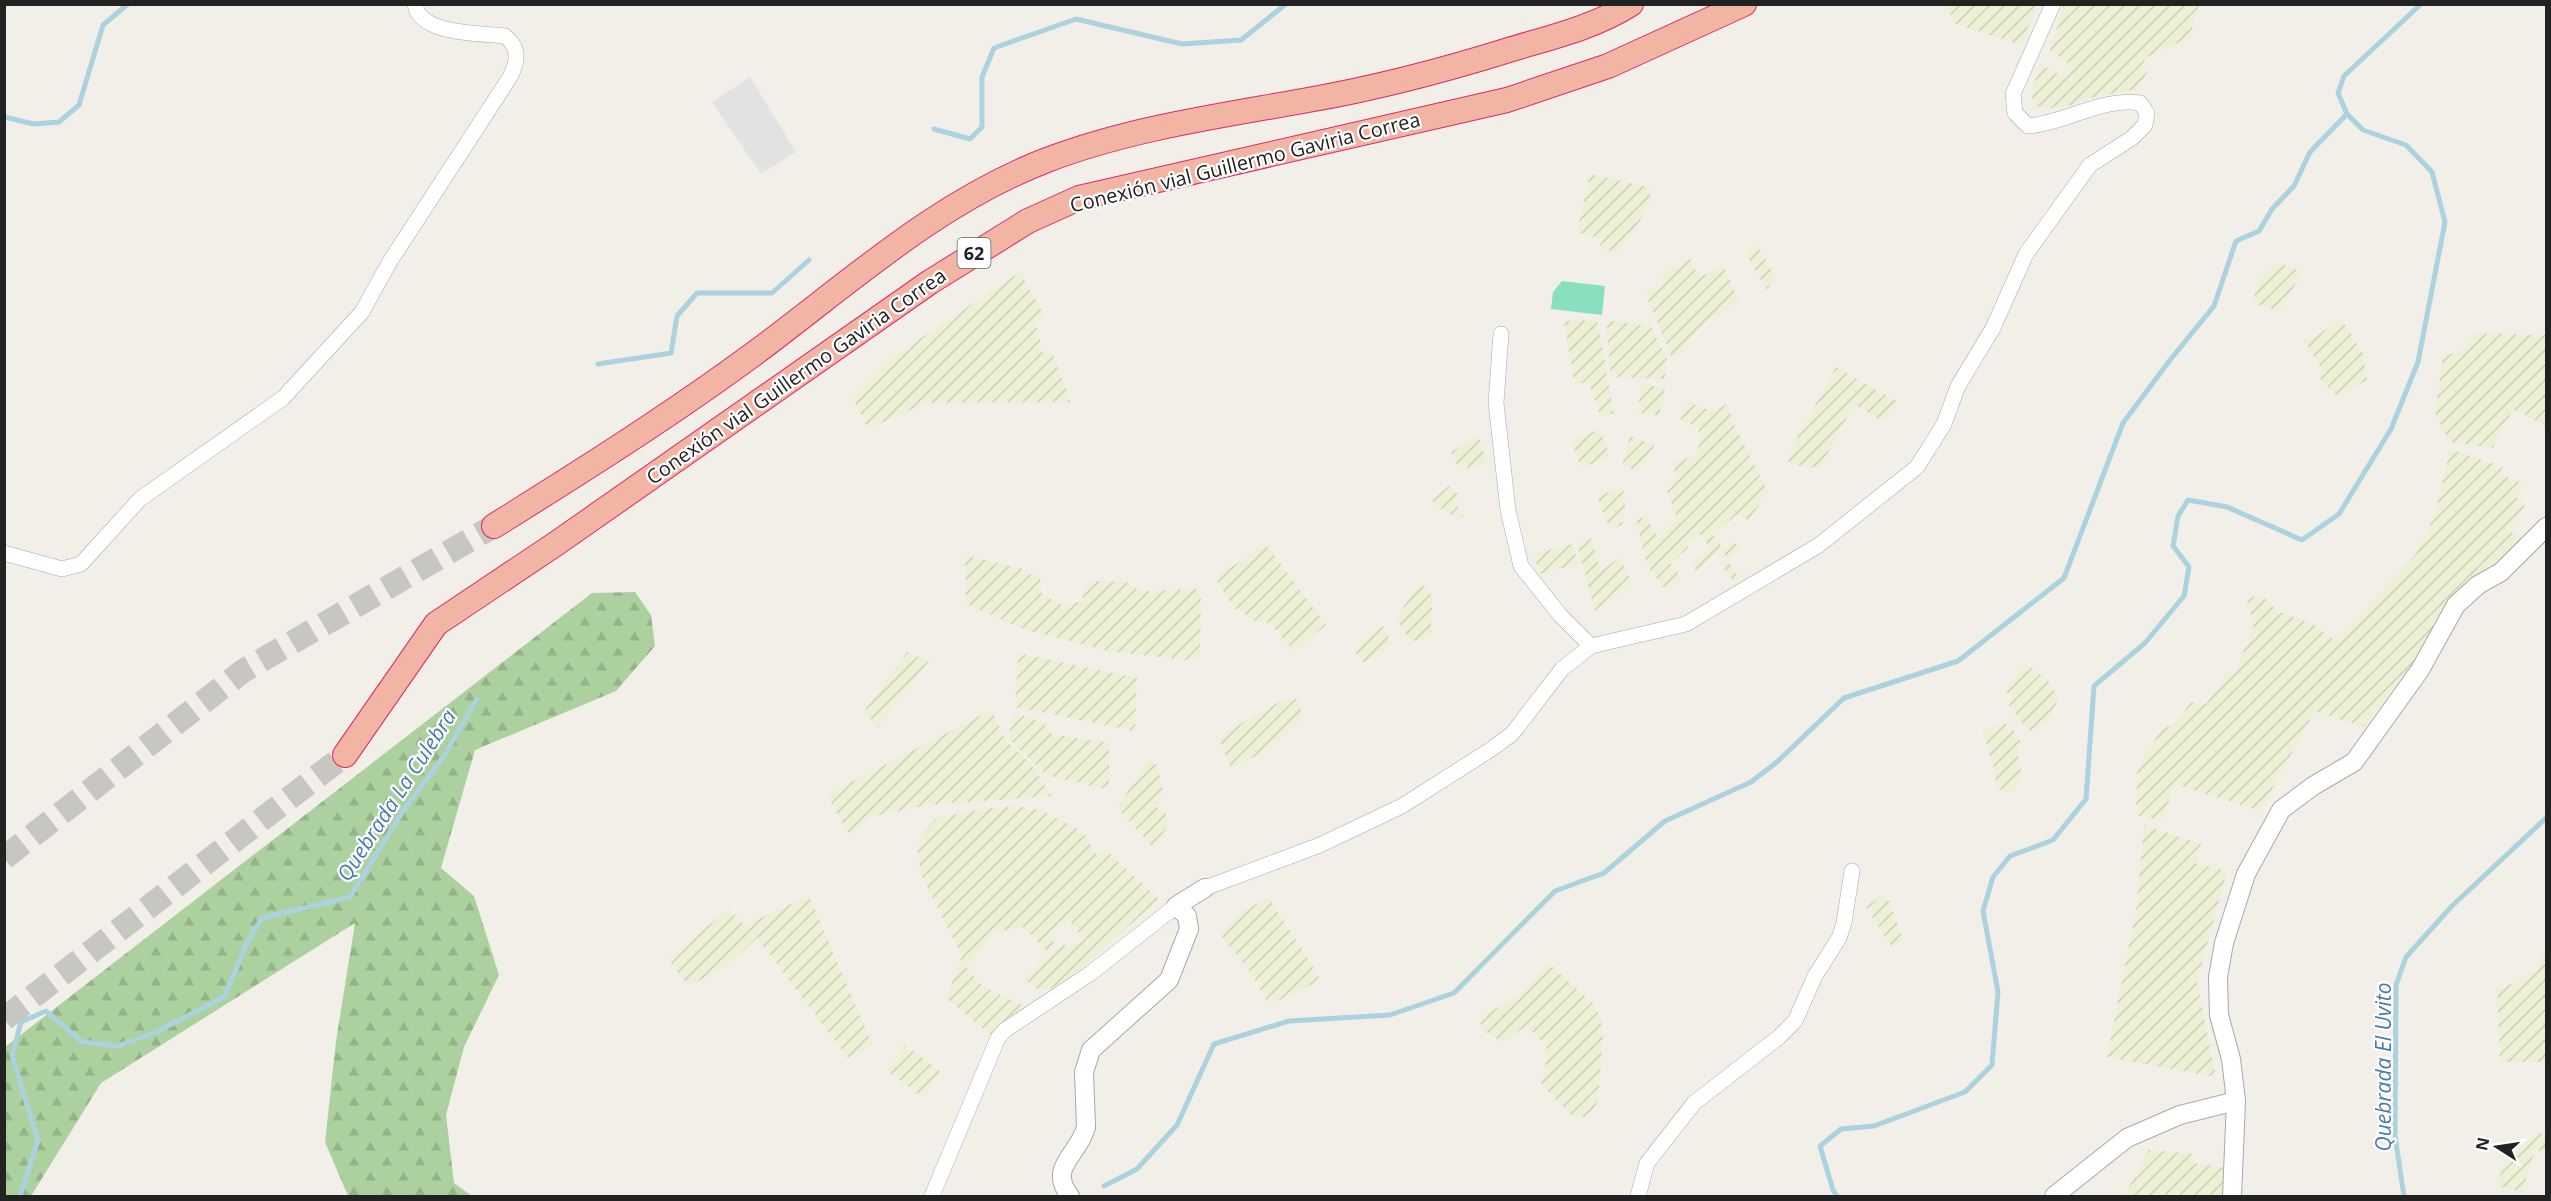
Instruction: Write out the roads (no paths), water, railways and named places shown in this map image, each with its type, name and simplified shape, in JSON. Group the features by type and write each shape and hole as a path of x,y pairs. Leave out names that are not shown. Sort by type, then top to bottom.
{"highway":[{"name":"62","path":"494,526 598,460 752,355 910,235 973,195 1045,161 1114,137 1312,99 1443,70 1561,35 1631,4"},
{"name":"Conexión vial Guillermo Gaviria Correa","path":"345,755 436,624 557,543 930,282 1028,221 1079,198 1507,100 1608,66 1744,4"}],"street":[{"path":"4,553 62,569 81,564 140,499 283,398 362,312 389,263 517,63 516,51 505,36 433,26 419,17 415,4"},
{"path":"932,1197 998,1038 1005,1030 1091,973 1176,906 1205,888 1328,841 1402,806 1512,734 1562,669 1591,646 1686,624 1819,545 1865,510 1923,460 1944,424 1958,386 1993,328 2025,254 2090,165 2132,138 2145,125 2147,113 2140,103 2126,101 2049,124 2028,126 2014,113 2013,94 2053,4"},
{"path":"1501,334 1496,403 1508,510 1521,566 1560,615 1591,646"},
{"path":"2232,1197 2236,1101 2231,1059 2219,1015 2218,977 2224,943 2246,874 2281,810 2313,786 2354,762 2420,670 2456,605 2478,585 2501,572 2547,527"},
{"path":"1638,1197 1647,1163 1694,1103 1779,1037 1795,1021 1815,976 1839,938 1844,922 1852,871"},
{"path":"1070,1197 1062,1186 1061,1173 1083,1136 1086,1126 1086,1061 1091,1050 1169,980 1189,929 1187,916 1176,906"},
{"path":"2054,1197 2127,1138 2180,1115 2236,1101"}],"waterway":[{"path":"4,117 34,124 59,122 79,105 103,25 128,4"},
{"name":"Quebrada La Culebra","path":"934,129 970,139 982,127 982,77 994,48 1076,19 1182,44 1241,40 1286,4"},
{"path":"1837,1196 1833,1190 1820,1146 1841,1129 1874,1126 1965,1092 1992,1065 1998,992 1983,911 1993,877 2010,856 2053,840 2086,799 2094,686 2145,643 2184,596 2189,567 2173,546 2178,516 2188,500 2227,507 2302,540 2339,514 2391,429 2418,362 2445,222 2432,172 2406,145 2363,130 2347,114 2338,93 2344,76 2421,4"},
{"path":"1104,1186 1137,1169 1177,1125 1214,1044 1289,1021 1390,1015 1454,993 1555,891 1604,873 1665,821 1751,782 1777,762 1844,698 1958,661 2064,578 2123,423 2214,306 2236,241 2259,231 2272,209 2294,186 2310,152 2347,114"},
{"name":"Quebrada La Culebra","path":"598,364 671,353 677,316 697,293 772,293 809,260"},
{"name":"Quebrada La Culebra","path":"20,1196 38,1140 12,1056 21,1022 46,1011 82,1042 118,1046 156,1032 224,997 249,939 262,918 350,897 403,811 444,756 477,699"},
{"name":"Quebrada El Uvito","path":"2404,1196 2395,1136 2396,985 2406,957 2452,906 2546,818"}],"tunnel":[{"path":"4,858 243,671 494,526"},
{"path":"4,1019 345,755"}]}
